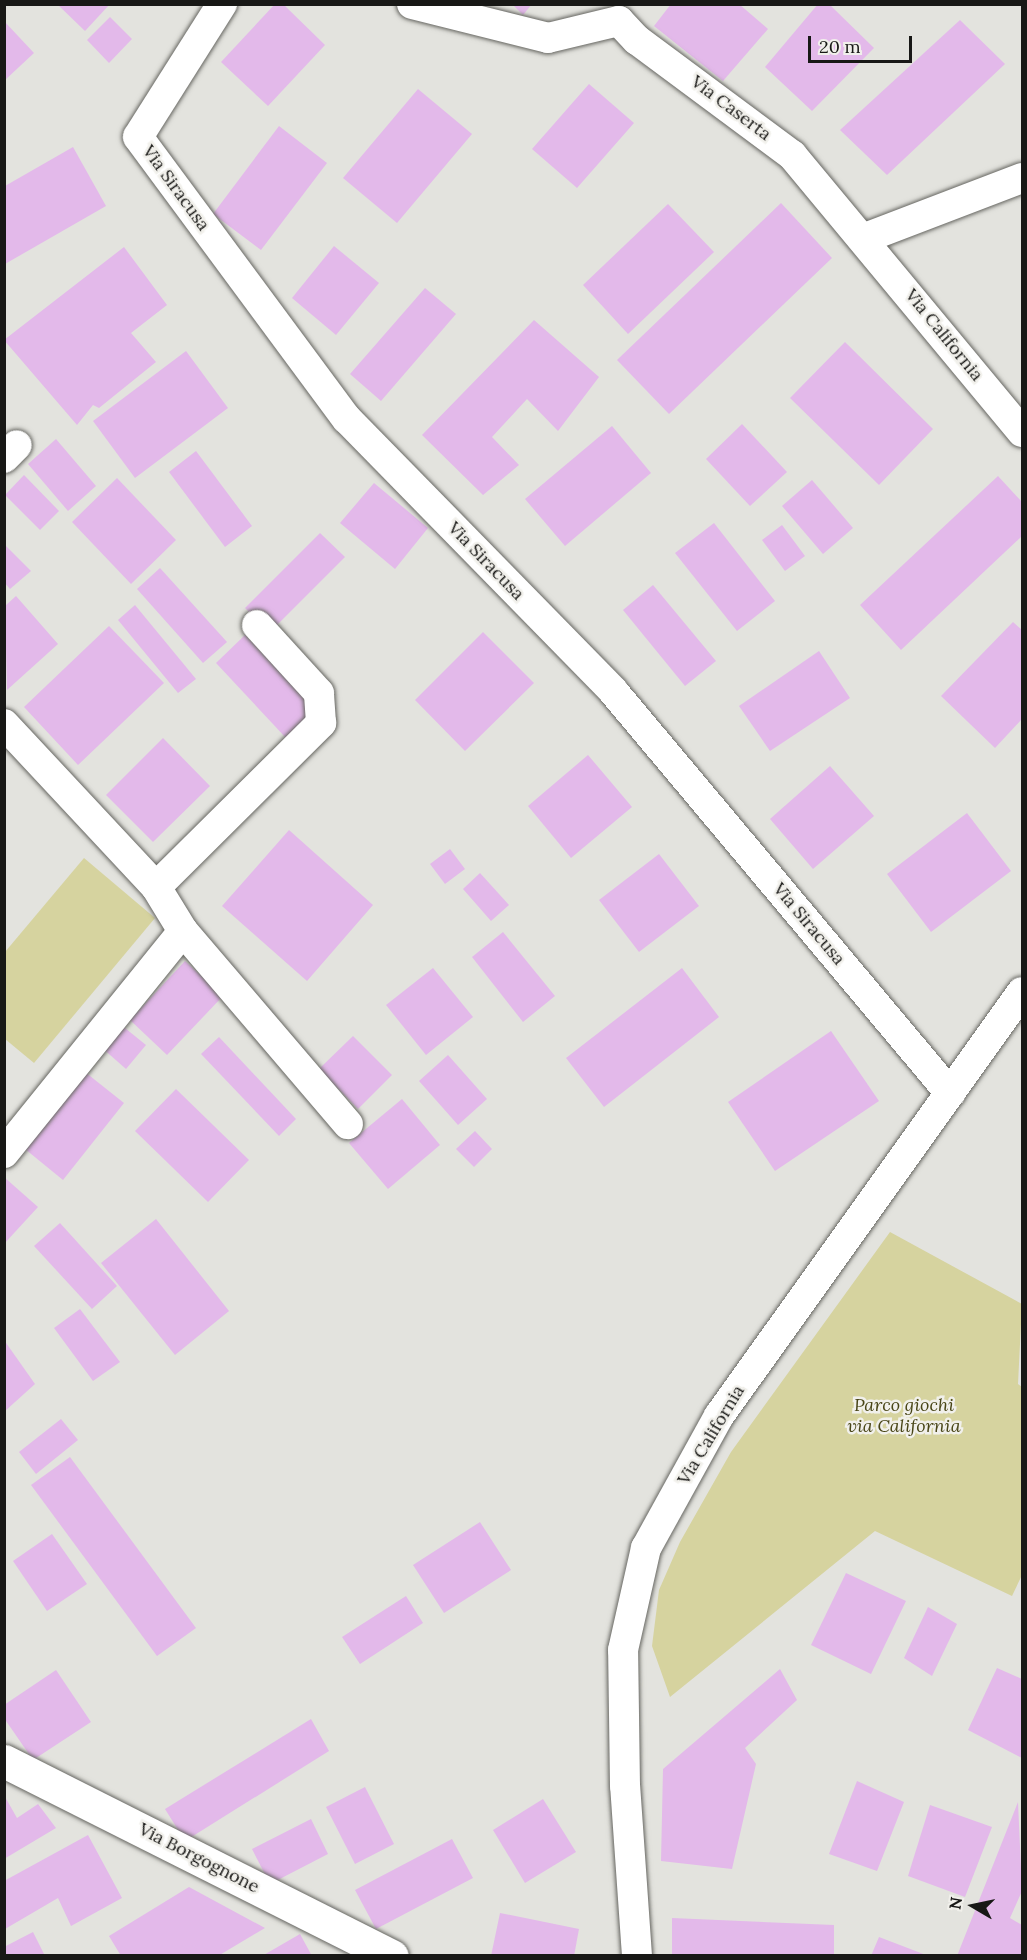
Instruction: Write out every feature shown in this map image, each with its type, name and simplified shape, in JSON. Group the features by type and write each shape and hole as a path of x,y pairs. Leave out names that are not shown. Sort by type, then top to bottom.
{"street":[{"name":"Via Siracusa","path":"222,4 138,136 347,419 613,691 951,1093"},
{"name":"Via Caserta","path":"412,4 548,38 620,13 637,40 792,155 865,238"},
{"path":"865,238 1023,178"},
{"name":"Via California","path":"865,238 1023,432"},
{"path":"156,886 321,723 319,693 257,625"},
{"path":"4,724 156,886 183,931 348,1124"},
{"path":"6,1151 183,931"},
{"name":"Via California","path":"637,1956 625,1786 623,1650 646,1548 719,1416 1023,992"},
{"name":"Via Borgognone","path":"4,1761 392,1956"}],"green space":[{"path":"84,858 155,918 34,1063 5,1039 5,952"},
{"name":"Parco giochi via California","path":"890,1232 1022,1304 1018,1384 1022,1387 1022,1575 1012,1596 875,1531 670,1697 652,1646 659,1590 680,1542 731,1452"}],"building":[{"path":"57,4 110,4 85,31"},
{"path":"275,4 283,4 325,45 268,106 221,62"},
{"path":"512,4 532,4 523,15"},
{"path":"671,4 739,4 768,29 723,81 654,26"},
{"path":"818,4 829,4 874,48 812,111 765,67"},
{"path":"110,17 132,39 109,63 87,40"},
{"path":"960,20 1005,64 887,175 840,130"},
{"path":"4,21 34,53 4,81"},
{"path":"589,84 634,123 577,188 532,149"},
{"path":"418,89 472,134 397,223 343,178"},
{"path":"279,126 327,163 261,250 213,214"},
{"path":"73,147 106,206 5,264 5,186"},
{"path":"781,203 832,258 669,414 617,360"},
{"path":"668,204 714,252 628,334 583,285"},
{"path":"334,246 379,283 336,335 292,298"},
{"path":"124,247 167,305 131,333 156,362 99,408 93,405 77,425 4,340"},
{"path":"425,288 456,314 381,401 350,374"},
{"path":"534,320 599,377 558,431 527,399 492,437 519,465 483,495 422,435"},
{"path":"845,342 933,429 879,485 790,398"},
{"path":"186,351 228,408 135,478 93,421"},
{"path":"742,424 787,472 750,506 706,459"},
{"path":"612,426 651,473 565,546 525,499"},
{"path":"56,439 96,486 68,511 28,464"},
{"path":"196,451 252,526 225,547 169,472"},
{"path":"24,475 59,511 40,530 5,495"},
{"path":"998,476 1022,502 1022,536 901,650 860,605"},
{"path":"117,478 176,540 131,584 72,522"},
{"path":"812,480 853,528 823,554 782,506"},
{"path":"374,483 428,528 395,569 340,523"},
{"path":"714,523 775,601 737,631 675,553"},
{"path":"782,525 805,556 785,571 762,540"},
{"path":"320,533 345,557 270,632 245,608"},
{"path":"4,544 31,571 10,589 4,582"},
{"path":"160,568 227,642 203,663 137,589"},
{"path":"653,585 716,661 685,686 623,610"},
{"path":"16,596 58,644 7,690 5,606"},
{"path":"135,605 196,679 178,693 118,620"},
{"path":"1013,622 1022,630 1022,719 995,748 941,696"},
{"path":"109,626 164,683 78,765 24,707"},
{"path":"483,632 534,683 465,751 415,700"},
{"path":"245,635 315,710 286,738 216,663"},
{"path":"819,651 850,698 770,751 739,706"},
{"path":"163,738 210,786 153,842 106,795"},
{"path":"588,755 632,807 571,858 528,806"},
{"path":"830,766 874,816 813,869 770,819"},
{"path":"967,813 1011,871 931,932 887,874"},
{"path":"289,830 373,905 307,981 222,906"},
{"path":"450,849 465,869 445,884 430,864"},
{"path":"659,854 699,906 639,952 599,900"},
{"path":"480,873 509,905 491,921 463,889"},
{"path":"503,932 555,996 523,1022 472,957"},
{"path":"185,961 223,996 167,1055 130,1020"},
{"path":"433,968 473,1017 426,1055 386,1005"},
{"path":"682,968 719,1017 604,1107 566,1058"},
{"path":"120,1024 146,1045 126,1069 101,1047"},
{"path":"831,1031 879,1101 775,1171 728,1102"},
{"path":"353,1036 392,1075 358,1109 319,1069"},
{"path":"219,1037 296,1119 279,1136 201,1054"},
{"path":"448,1055 487,1099 458,1125 419,1081"},
{"path":"85,1072 124,1103 63,1180 25,1149"},
{"path":"176,1089 249,1160 208,1202 135,1131"},
{"path":"402,1099 440,1145 388,1189 349,1143"},
{"path":"475,1131 492,1149 474,1167 456,1149"},
{"path":"4,1177 38,1207 4,1244"},
{"path":"156,1219 229,1311 175,1355 101,1263"},
{"path":"60,1223 117,1286 92,1309 34,1246"},
{"path":"80,1309 120,1362 93,1381 54,1328"},
{"path":"4,1340 35,1384 4,1412"},
{"path":"61,1419 78,1440 36,1474 19,1452"},
{"path":"70,1457 196,1628 157,1656 31,1485"},
{"path":"480,1522 511,1570 444,1613 413,1565"},
{"path":"52,1534 87,1584 47,1611 13,1561"},
{"path":"846,1573 906,1601 871,1674 811,1645"},
{"path":"406,1596 423,1623 360,1664 342,1637"},
{"path":"928,1607 957,1624 932,1676 904,1658"},
{"path":"997,1668 1022,1679 1022,1758 968,1730"},
{"path":"780,1669 797,1700 745,1748 756,1764 732,1869 661,1861 663,1769"},
{"path":"56,1670 91,1722 33,1760 4,1718 4,1705"},
{"path":"311,1719 329,1751 185,1841 165,1809"},
{"path":"857,1781 904,1802 877,1871 829,1854"},
{"path":"365,1787 394,1844 355,1864 326,1807"},
{"path":"4,1795 17,1818 38,1804 56,1828 4,1859"},
{"path":"543,1799 576,1852 525,1883 493,1830"},
{"path":"1018,1802 1022,1891 1010,1918 1022,1925 1022,1956 957,1956"},
{"path":"930,1805 992,1827 965,1897 908,1876"},
{"path":"311,1819 328,1854 270,1884 252,1849"},
{"path":"88,1835 122,1898 71,1926 58,1898 5,1929 4,1881"},
{"path":"452,1839 473,1878 376,1929 355,1890"},
{"path":"189,1887 265,1928 218,1956 121,1956 109,1936"},
{"path":"500,1913 579,1929 574,1956 491,1956"},
{"path":"672,1918 834,1925 834,1956 672,1956"},
{"path":"33,1932 45,1956 4,1956 4,1947"},
{"path":"300,1934 312,1956 262,1956"},
{"path":"879,1937 926,1955 926,1956 871,1956"}]}
